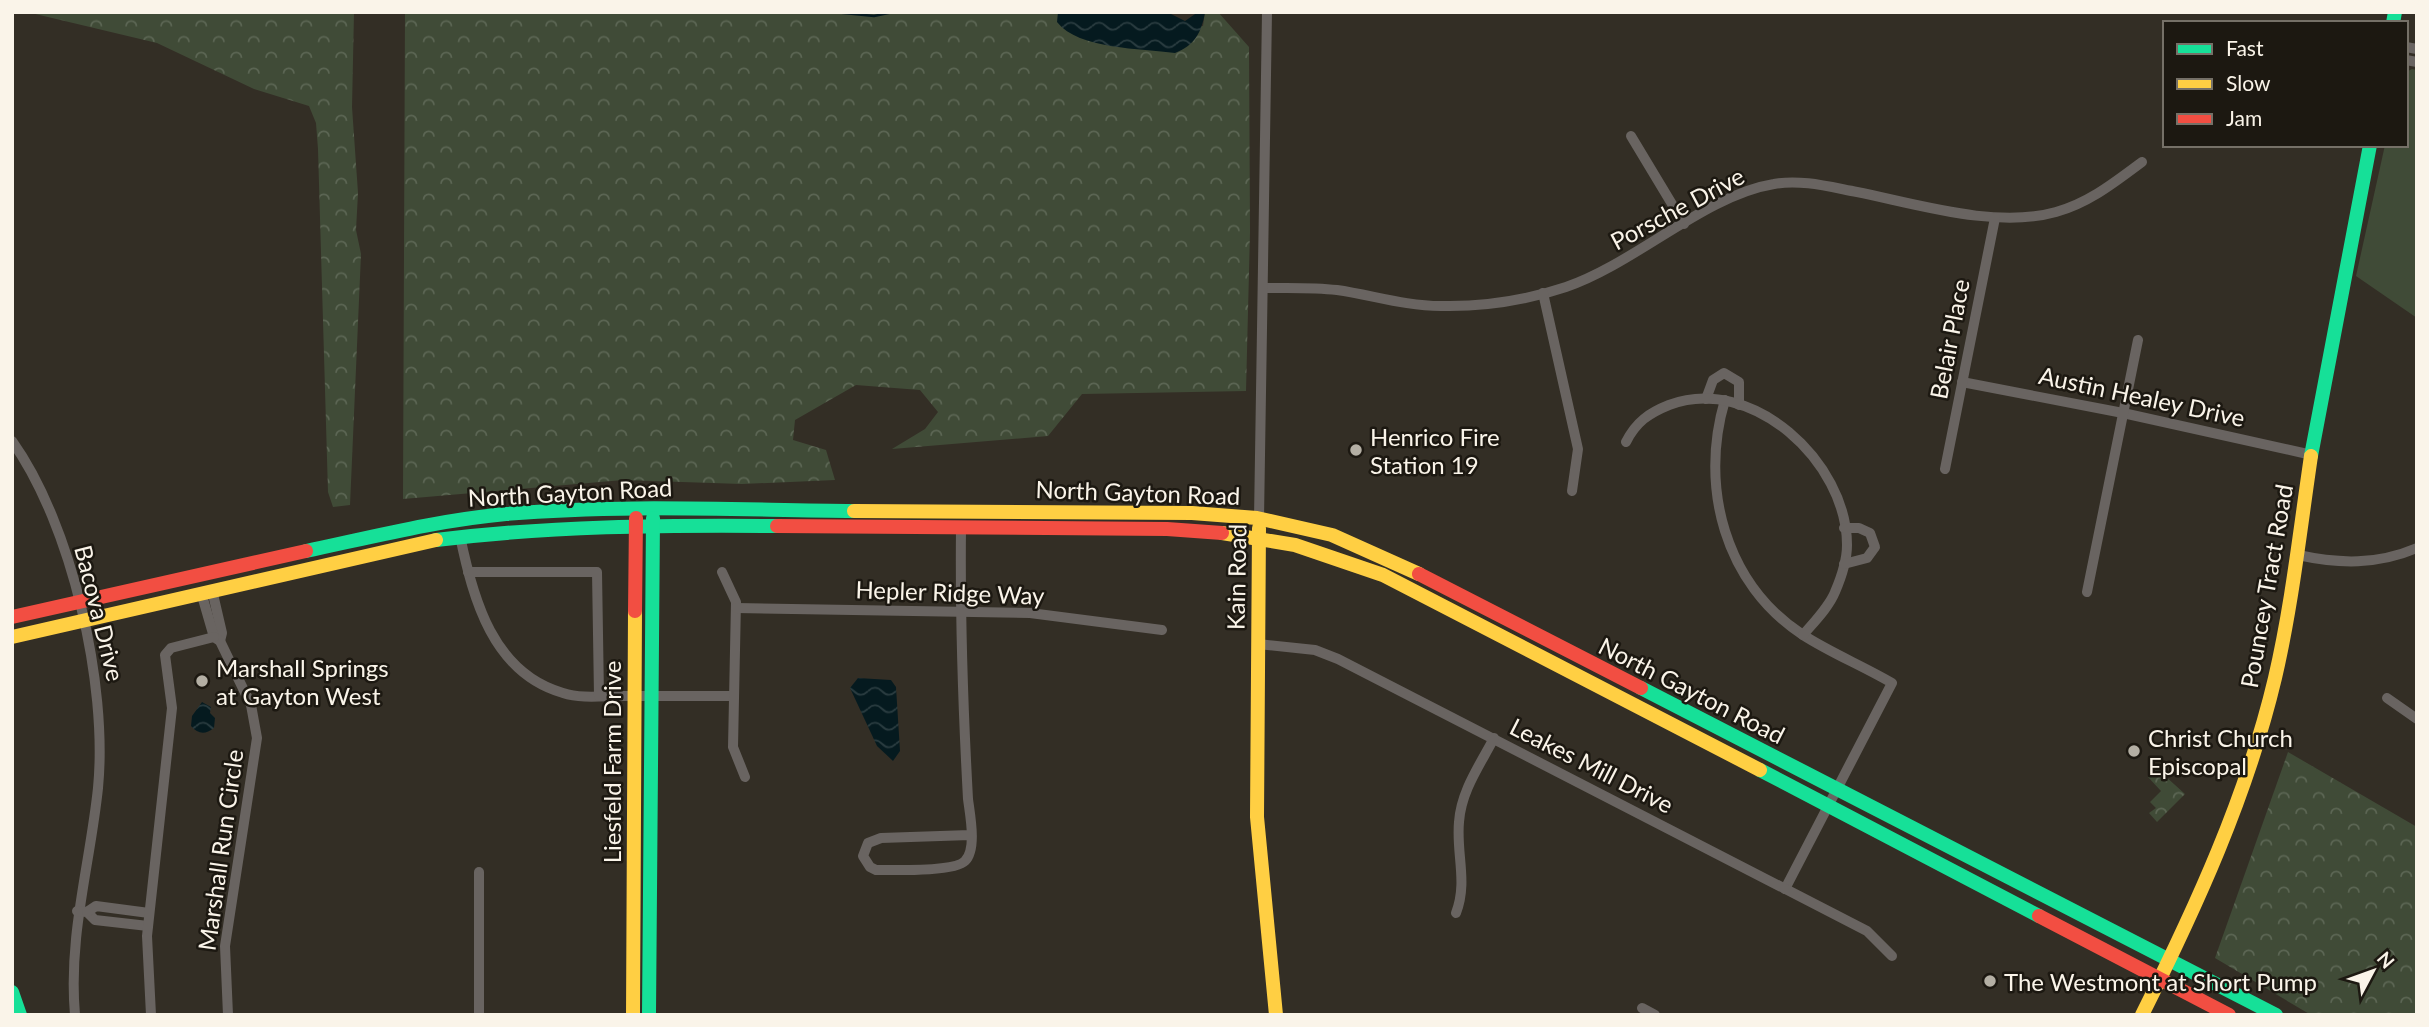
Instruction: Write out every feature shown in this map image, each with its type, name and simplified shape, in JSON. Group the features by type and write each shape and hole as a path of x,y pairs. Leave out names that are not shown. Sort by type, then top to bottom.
{"main road":[{"name":"Pouncey Tract Road","path":"2142,1015 2219,852 2244,784 2273,683 2370,147"},
{"name":"Liesfeld Farm Drive","path":"633,1015 636,509"},
{"name":"North Gayton Road","path":"12,617 439,523 527,512 653,509 1183,513 1259,519 1318,530 1380,555 2276,1015"},
{"name":"Liesfeld Farm Drive","path":"649,1015 653,509"},
{"name":"Kain Road","path":"1259,519 1257,817 1276,1015"},
{"name":"North Gayton Road","path":"12,637 206,591 460,536 549,527 1206,530 1259,537 1313,547 1386,576 2229,1015"},
{"path":"12,992 20,1015"}],"street":[{"name":"Kain Road","path":"1259,519 1267,12"},
{"path":"1631,136 1685,225"},
{"name":"Porsche Drive","path":"1263,288 1336,290 1388,301 1442,306 1506,302 1543,293 1601,273 1740,193 1768,185 1795,182 1994,218 2056,212 2099,194 2142,162"},
{"name":"Belair Place","path":"1945,469 1994,218"},
{"path":"1543,293 1577,449 1572,491"},
{"path":"2087,592 2138,340"},
{"path":"1706,399 1713,380 1724,373 1739,382 1740,405"},
{"name":"Austin Healey Drive","path":"1962,382 2123,413 2312,455"},
{"path":"1725,400 1715,444 1714,479 1720,518 1735,558 1751,586 1770,608 1803,635 1892,683 1785,889"},
{"path":"1626,442 1633,428 1654,411 1677,402 1725,400 1756,410 1810,453 1829,481 1847,544 1835,593 1803,635"},
{"name":"Bacova Drive","path":"12,441 47,504 83,621 99,700 100,740 95,813 82,911 72,949 75,1015"},
{"path":"961,528 960,667 970,835 969,856 953,867 876,870 870,867 863,856 868,843 881,838 970,835"},
{"path":"1844,528 1859,528 1870,533 1875,547 1867,558 1844,564"},
{"path":"460,536 477,605 492,638 513,663 536,681 563,694 734,696"},
{"path":"2298,555 2352,563 2372,561 2417,548"},
{"path":"468,572 597,572 599,696"},
{"path":"722,572 735,597 734,753 745,778"},
{"name":"Marshall Run Circle","path":"206,591 217,639 251,705 257,738 225,946 228,1015"},
{"name":"Hepler Ridge Way","path":"736,608 1030,613 1163,630"},
{"path":"151,1015 148,926 172,708 165,655 171,648 217,639"},
{"name":"Leakes Mill Drive","path":"1258,645 1315,650 1338,659 1874,935 1892,956"},
{"path":"2388,698 2417,719"},
{"path":"1456,913 1464,885 1459,842 1462,803 1494,738"},
{"path":"479,872 479,1015"},
{"path":"82,911 96,906 149,913"},
{"path":"123,923 125,910"},
{"path":"82,911 95,920 148,926"},
{"path":"1642,1008 1655,1015"}],"green space":[{"path":"27,12 354,12 352,107 358,193 356,230 361,254 350,505 333,507 328,492 318,149 316,123 309,106 254,89 157,43"},
{"path":"405,12 1058,12 1203,26 1205,12 1218,12 1249,47 1250,232 1246,391 1082,394 1048,436 892,449 925,429 938,412 920,390 856,385 795,420 793,440 826,450 835,480 742,484 623,480 403,499"},
{"path":"2417,70 2417,318 2356,276 2385,147 2408,147 2408,71"},
{"path":"2288,752 2417,827 2417,1015 2311,1015 2215,958"},
{"path":"2154,766 2185,794 2157,822 2149,813 2156,808 2150,802 2161,791 2148,777"}],"water":[{"path":"1058,12 1167,12 1185,21 1198,12 1205,12 1196,37 1175,53 1112,46 1080,38 1057,22"},
{"path":"858,678 891,680 896,687 900,751 893,761 877,746 850,688"},
{"path":"202,702 211,707 210,713 215,718 214,728 205,733 196,731 191,726 192,716"}],"waterway":[{"path":"834,12 874,16 893,12"}],"traffic: fast":[{"path":"2393,21 2395,12"},
{"path":"2311,456 2370,147"},
{"path":"306,551 431,525 506,514 636,508 854,511"},
{"path":"649,1015 653,518"},
{"path":"436,540 606,527 777,526"},
{"path":"1641,688 2276,1015"},
{"path":"1760,770 2039,916"},
{"path":"12,992 20,1015"}],"traffic: slow":[{"path":"2142,1015 2200,892 2250,765 2275,678 2286,623 2311,456"},
{"path":"854,511 1192,513 1257,518 1332,535 1419,574"},
{"path":"1259,528 1257,817 1276,1015"},
{"path":"1222,533 1295,545 1383,575 1760,770"},
{"path":"12,637 436,540"},
{"path":"633,1015 635,611"}],"traffic: jam":[{"path":"635,611 636,518"},
{"path":"777,526 1167,529 1222,533"},
{"path":"12,617 306,551"},
{"path":"1419,574 1641,688"},
{"path":"2039,916 2229,1015"}],"place":[{"name":"Henrico Fire Station 19","path":"1356,450"},
{"name":"Marshall Springs at Gayton West","path":"202,681"},
{"name":"Christ Church Episcopal","path":"2134,751"},
{"name":"The Westmont at Short Pump","path":"1990,981"}]}
